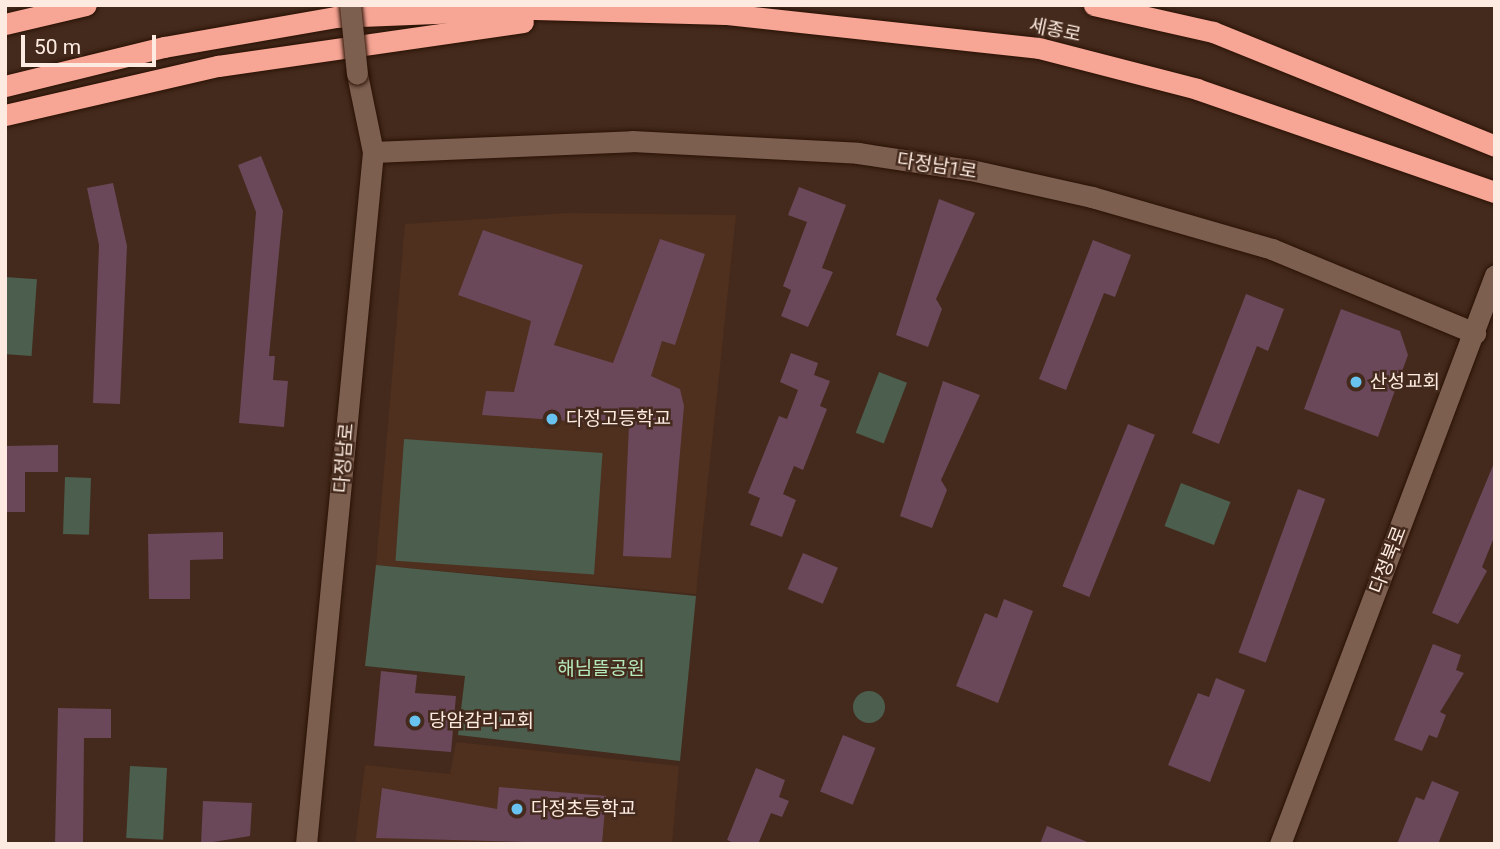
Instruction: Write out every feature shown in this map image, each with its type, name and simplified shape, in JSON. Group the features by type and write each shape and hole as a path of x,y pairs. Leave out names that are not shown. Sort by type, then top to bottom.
{"highway":[{"path":"5,24 86,5"},
{"name":"세종로","path":"1094,5 1213,32 1373,93 1495,146"},
{"path":"5,115 218,66 633,11"},
{"name":"세종로","path":"5,86 164,47 336,17 633,11 889,27 1039,48 1198,89 1495,192"},
{"path":"1373,93 1495,130"}],"street":[{"name":"다정남로","path":"306,844 373,152 358,74 350,5"},
{"name":"다정남1로","path":"373,152 645,141 858,153 971,170 1104,200 1272,249 1475,333"},
{"name":"다정북로","path":"1280,844 1475,333 1493,279"}],"shaded area":[{"name":"다정고등학교","path":"569,213 736,215 696,594 376,565 405,224"},
{"name":"다정초등학교","path":"456,742 679,766 672,844 355,844 365,765 450,774"}],"green space":[{"path":"5,277 37,279 32,356 5,354"},
{"path":"879,372 907,383 884,443 856,433"},
{"path":"404,439 603,453 594,575 395,561"},
{"path":"65,477 91,478 89,535 63,534"},
{"path":"1181,483 1230,502 1214,545 1165,526"},
{"name":"해님뜰공원","path":"376,565 696,596 680,761 458,735 465,676 365,666"},
{"path":"869,691 881,695 885,707 881,719 869,723 857,719 853,707 857,695"},
{"path":"130,766 167,768 163,840 126,838"}],"building":[{"path":"261,156 283,211 269,356 275,356 273,380 288,381 284,427 239,423 256,212 238,165"},
{"path":"113,183 127,246 120,404 93,403 99,245 87,188"},
{"path":"799,187 846,205 822,268 833,272 808,327 781,316 791,290 783,286 807,222 788,215"},
{"path":"939,199 975,213 936,299 942,309 928,347 896,335"},
{"path":"483,230 583,265 554,345 613,363 660,239 705,254 675,345 662,341 651,376 680,389 684,406 671,558 623,556 629,425 482,415 486,391 514,392 531,321 458,295"},
{"path":"1093,240 1131,255 1115,297 1104,293 1066,390 1039,379"},
{"path":"1246,294 1284,309 1268,351 1257,346 1219,444 1192,433"},
{"name":"산성교회","path":"1341,309 1400,331 1408,355 1378,437 1304,409"},
{"path":"791,353 818,363 814,375 830,381 820,406 827,409 803,470 794,466 783,494 796,500 782,537 750,525 760,498 748,493 779,416 787,419 798,390 780,382"},
{"path":"943,381 980,395 941,480 947,490 932,528 900,516"},
{"path":"1128,424 1155,435 1089,597 1062,586"},
{"path":"58,445 58,472 25,472 25,512 5,512 5,446"},
{"path":"1494,463 1495,535 1482,567 1487,571 1458,624 1432,613"},
{"path":"1298,489 1325,499 1266,662 1238,653"},
{"path":"223,532 223,559 190,560 190,599 149,599 148,534"},
{"path":"803,553 838,568 823,604 788,589"},
{"path":"1004,599 1033,611 998,703 956,686 985,613 997,618"},
{"path":"1433,644 1461,655 1456,670 1464,673 1440,712 1446,715 1437,738 1429,735 1422,751 1394,740"},
{"name":"당암감리교회","path":"381,671 417,675 415,693 456,696 451,752 374,746"},
{"path":"1216,678 1245,690 1210,782 1168,765 1198,693 1209,697"},
{"path":"58,708 111,709 111,738 84,738 83,844 55,844"},
{"path":"843,735 875,748 853,805 820,792"},
{"path":"756,768 785,780 779,797 789,801 782,817 771,813 758,844 736,844 727,840"},
{"path":"1432,781 1459,792 1438,844 1397,844 1416,797 1424,800"},
{"path":"499,787 606,796 602,844 376,838 382,788 497,809"},
{"path":"203,801 252,803 250,836 201,844"},
{"path":"1047,826 1090,843 1090,844 1040,844"}],"place":[{"name":"산성교회","path":"1356,382"},
{"name":"다정고등학교","path":"552,419"},
{"name":"당암감리교회","path":"415,721"},
{"name":"다정초등학교","path":"517,809"}]}
